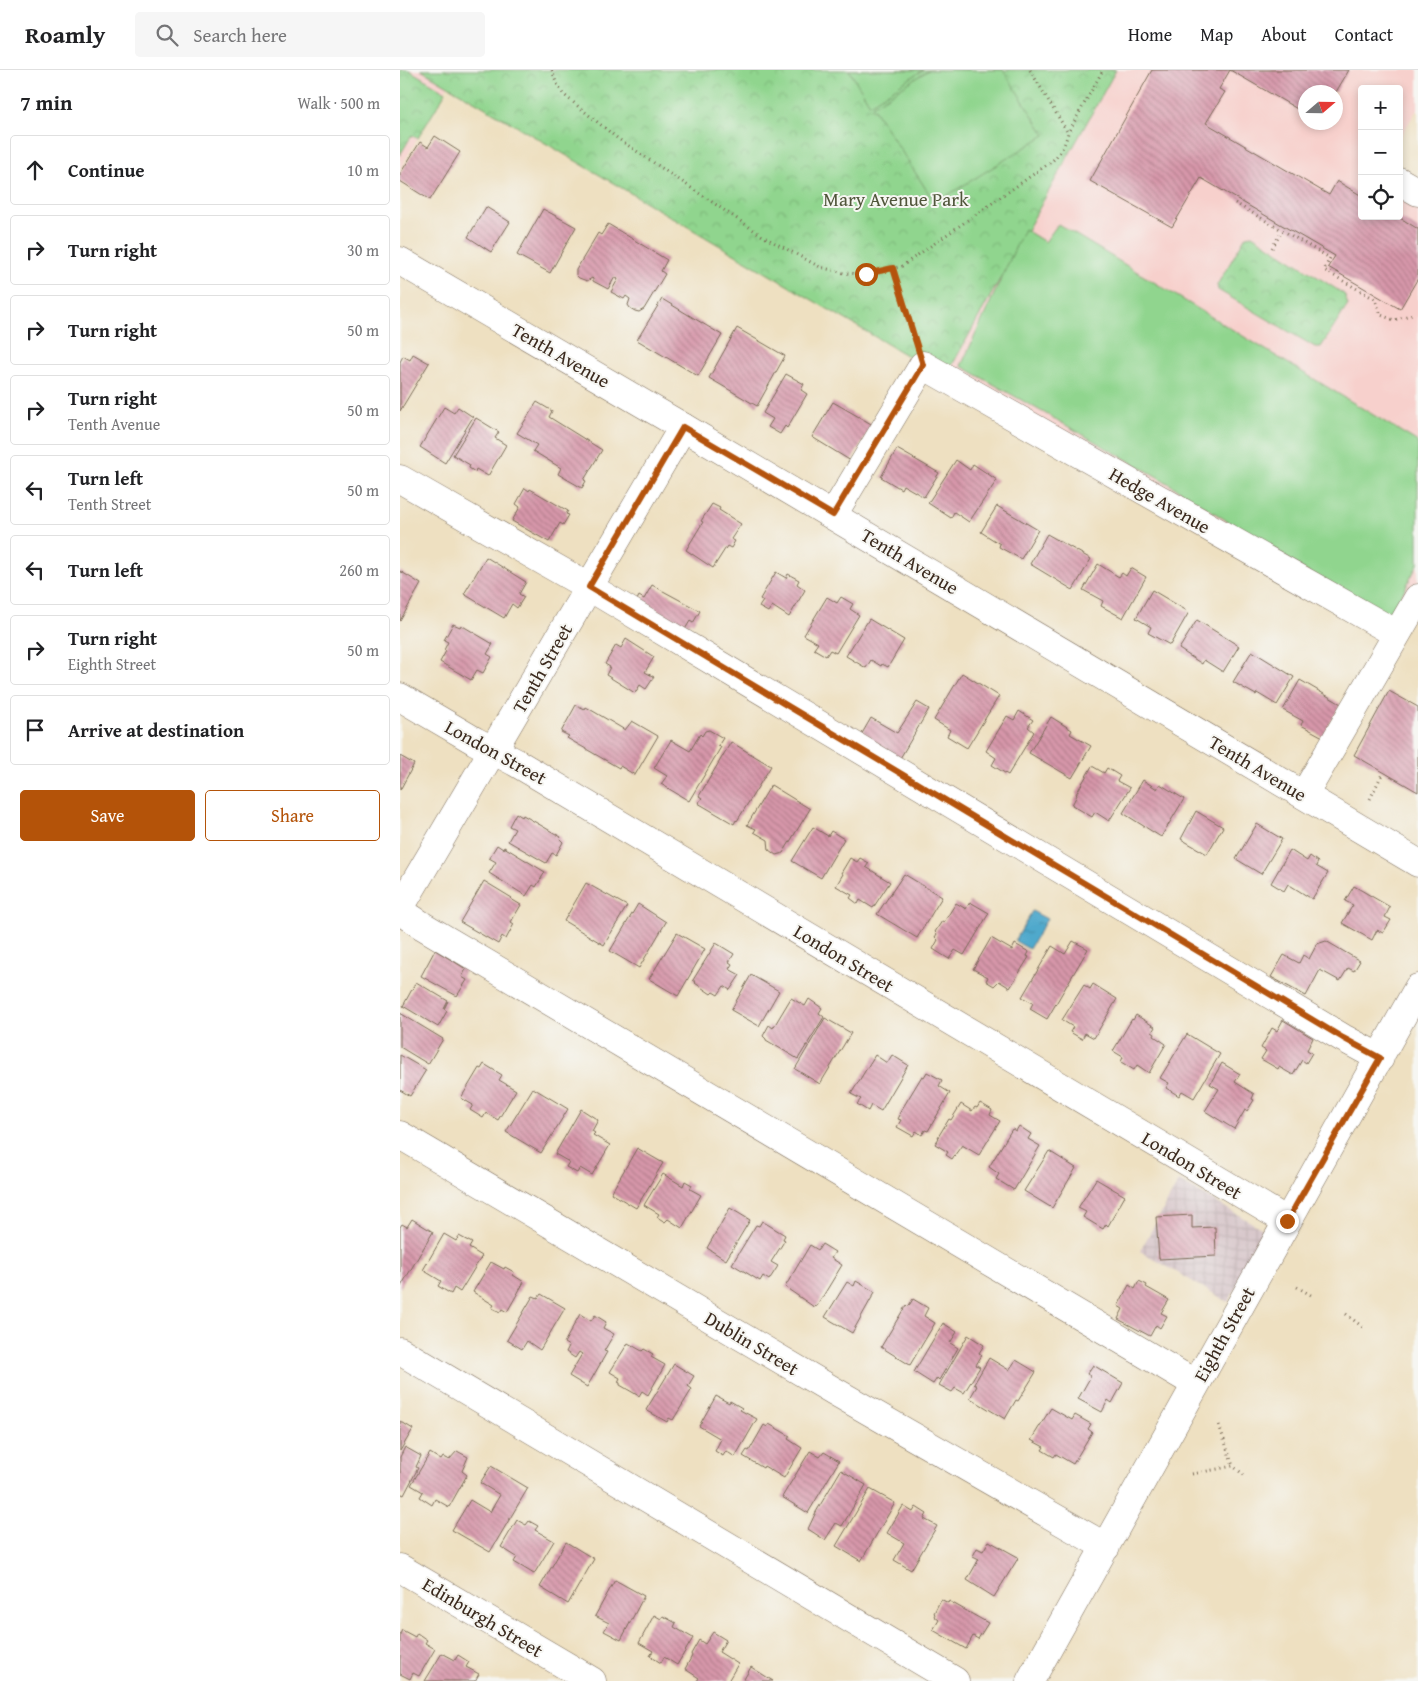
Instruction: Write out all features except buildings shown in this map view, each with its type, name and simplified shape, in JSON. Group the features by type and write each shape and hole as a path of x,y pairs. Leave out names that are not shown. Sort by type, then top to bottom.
{"street":[{"path":"1403,183 1418,192"},
{"name":"Tenth Avenue","path":"400,261 833,515 1418,863"},
{"path":"833,515 923,365"},
{"name":"Hedge Avenue","path":"923,365 1397,634"},
{"name":"Tenth Street","path":"400,910 683,427"},
{"path":"400,479 589,587 1380,1058"},
{"path":"1304,795 1418,598"},
{"name":"London Street","path":"400,698 516,762 1287,1221"},
{"path":"400,910 423,926 1196,1384"},
{"name":"Eighth Street","path":"1030,1681 1418,988"},
{"name":"Dublin Street","path":"400,1135 834,1391 1106,1547"},
{"path":"400,1351 955,1681"},
{"name":"Edinburgh Street","path":"400,1568 592,1681"}],"path":[{"path":"552,70 563,94 617,138 764,237 820,267 844,273 866,274 902,266 1051,162 1059,154 1068,133 1104,70"},
{"path":"1030,70 1068,133"},
{"path":"1235,203 1330,258 1324,270 1375,299 1381,315 1394,320 1413,314"},
{"path":"1272,248 1282,231"},
{"path":"893,268 923,365"},
{"path":"1370,799 1383,772"},
{"path":"1298,1287 1311,1295"},
{"path":"1346,1314 1366,1329"},
{"path":"1219,1426 1233,1466 1245,1476"},
{"path":"1192,1474 1233,1466"}],"shaded area":[{"path":"400,70 421,70 448,86 400,169"},
{"path":"1114,70 1418,70 1418,108 1403,132 1403,85 1358,85 1358,220 1403,220 1403,183 1418,192 1418,598 1397,634 945,378"},
{"path":"1179,1181 1268,1232 1228,1302 1140,1251"}],"green space":[{"path":"400,70 409,70 446,92 418,138 412,135 400,155"},
{"name":"Mary Avenue Park","path":"421,70 1116,70 945,378"},
{"path":"849,70 923,70 870,104"},
{"path":"929,70 1003,70 1045,135 935,203 872,106"},
{"path":"1058,224 1418,442 1418,564 1387,623 1163,480 961,366 1024,229 1045,242"},
{"path":"1252,235 1344,294 1348,305 1321,347 1315,347 1218,290 1217,285 1246,236"}],"water":[{"path":"1032,911 1047,919 1029,949 1015,941"}],"route":[{"path":"866,274 893,268 923,365 833,515 683,427 589,587 1343,1038 1380,1058 1287,1221"}]}
